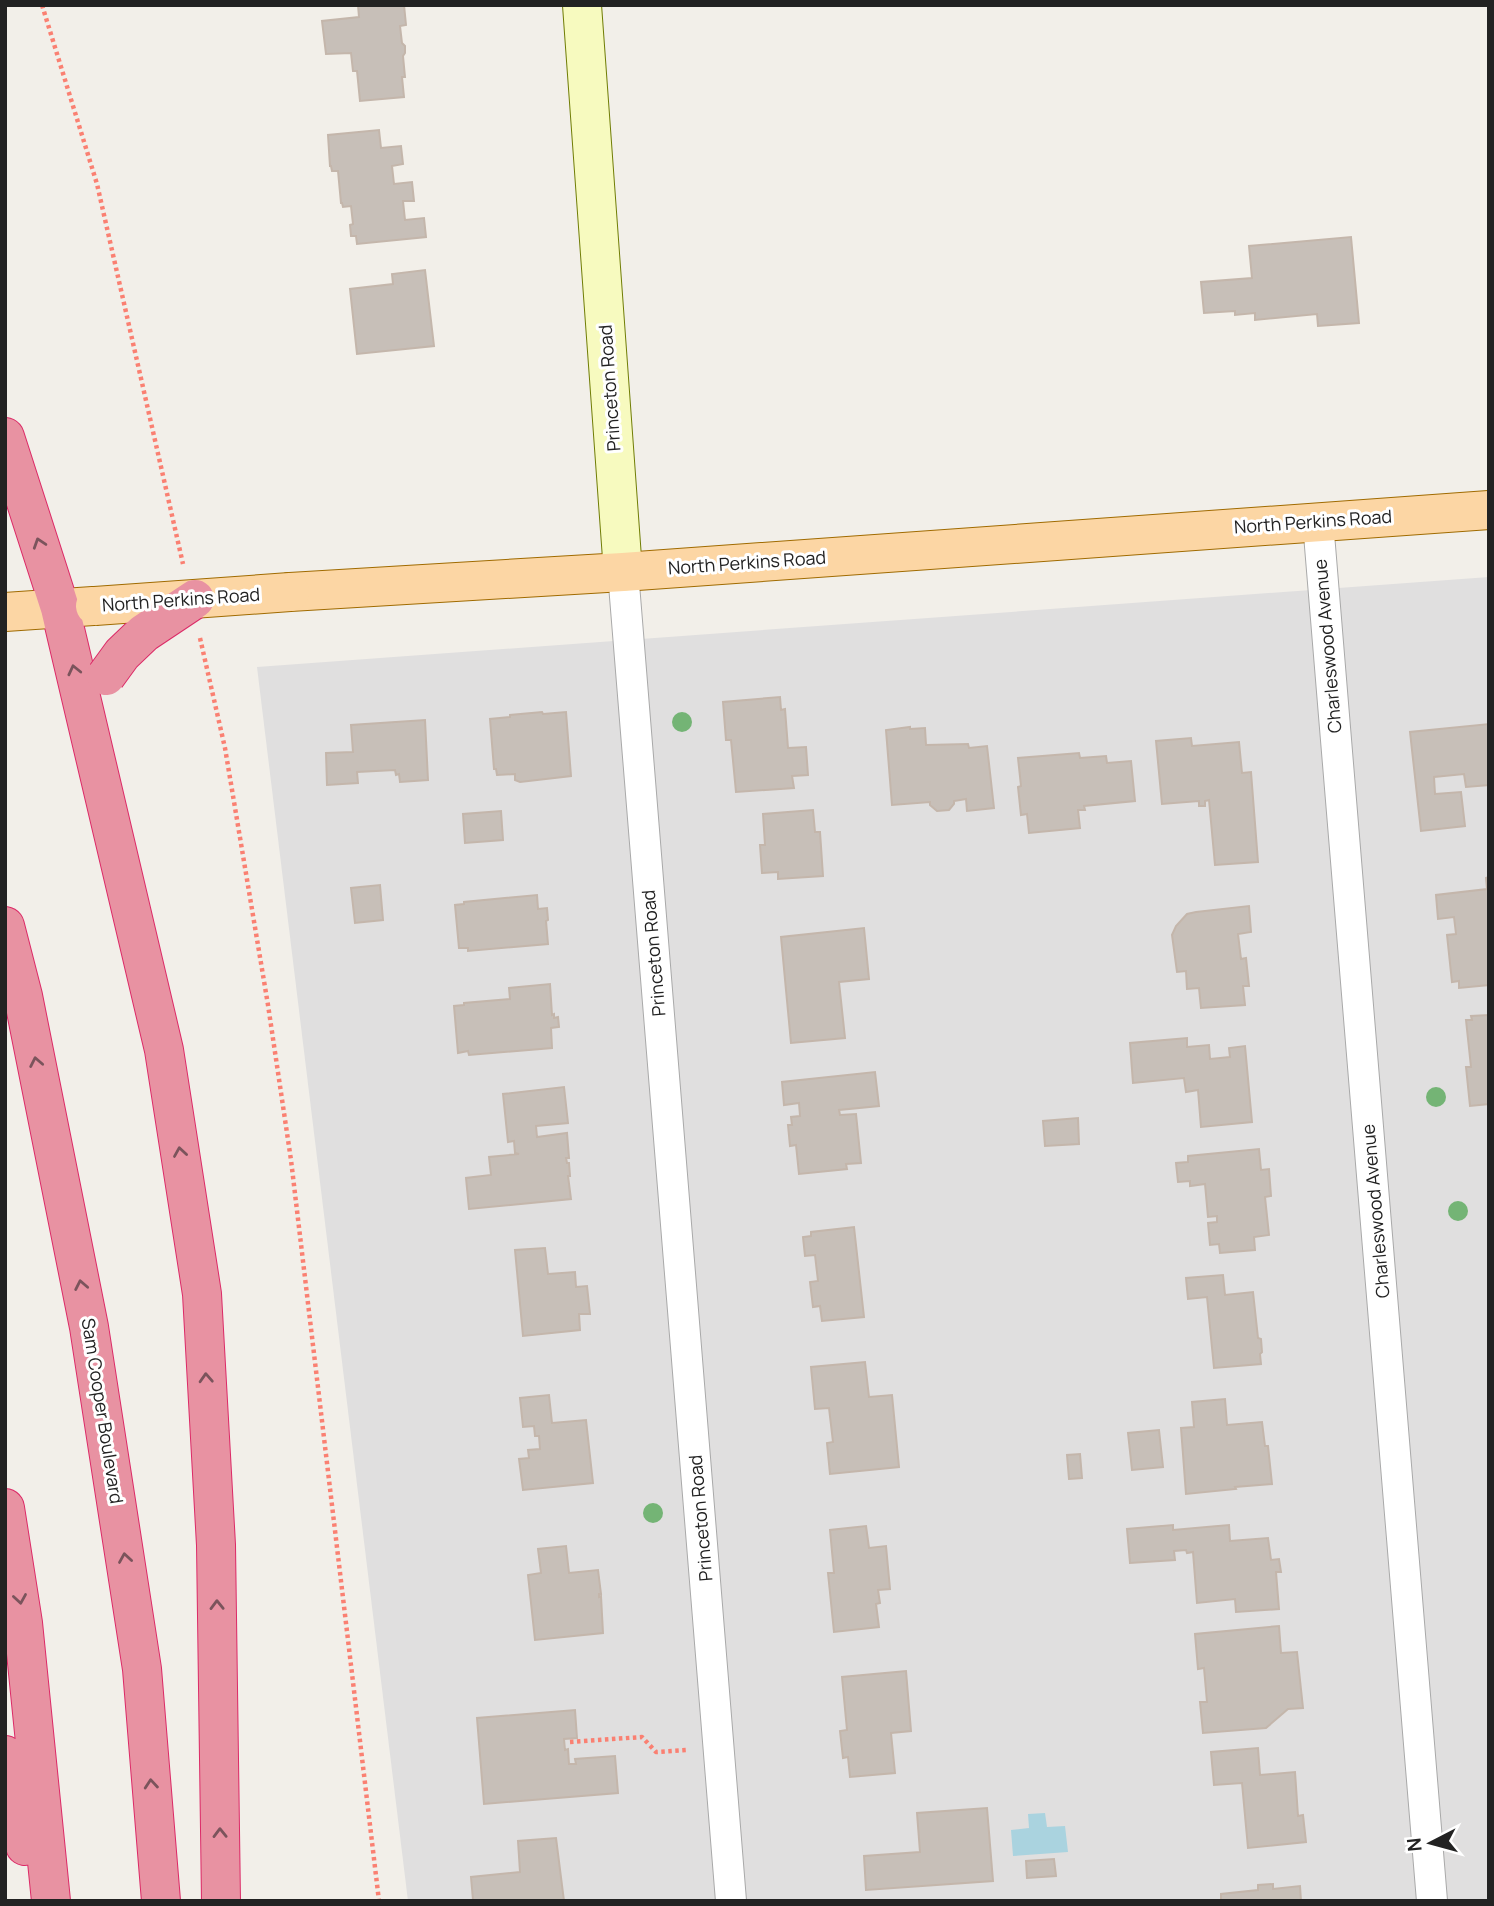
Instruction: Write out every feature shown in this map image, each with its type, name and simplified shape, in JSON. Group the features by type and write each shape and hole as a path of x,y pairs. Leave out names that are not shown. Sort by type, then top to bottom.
{"highway":[{"path":"5,437 77,607 89,731 164,1050 202,1294 216,1545 221,1901"},
{"path":"89,731 106,676 122,654 144,633 193,600"},
{"name":"Sam Cooper Boulevard","path":"5,926 23,996 89,1327 142,1669 160,1901"},
{"path":"5,1508 23,1623 51,1901"},
{"path":"5,1755 37,1901"}],"main road":[{"name":"North Perkins Road","path":"5,612 623,572 1489,510"}],"street":[{"name":"Princeton Road","path":"582,5 623,572 731,1901"},
{"name":"Charleswood Avenue","path":"1318,522 1432,1901"}],"path":[{"path":"42,5 97,184 225,748 291,1160 380,1901"},
{"path":"570,1742 642,1737 656,1752 687,1750"}],"shaded area":[{"path":"1489,577 1489,1901 408,1901 257,667"}],"water":[{"path":"1045,1813 1047,1827 1065,1826 1068,1852 1013,1856 1011,1830 1029,1828 1028,1814"}],"building":[{"path":"358,5 404,5 406,25 400,26 402,43 405,46 405,77 402,77 404,97 360,101 357,71 353,71 351,53 326,54 322,21 359,17"},
{"path":"379,130 381,148 401,146 403,164 392,166 394,184 412,182 414,201 403,201 405,220 424,218 426,237 357,244 356,236 351,236 351,206 343,207 341,203 338,171 332,171 330,166 328,135"},
{"path":"1351,237 1359,323 1318,326 1317,314 1255,320 1255,313 1204,313 1201,282 1252,278 1249,246"},
{"path":"425,270 434,346 357,354 350,289 393,284 392,274"},
{"path":"780,697 781,710 785,709 788,748 806,747 808,775 792,776 794,788 736,792 731,740 726,740 723,702"},
{"path":"542,712 566,712 571,776 520,782 515,780 515,774 497,775 494,769 490,719"},
{"path":"425,720 428,780 400,782 399,774 396,775 395,770 357,772 358,783 327,785 326,753 353,752 351,725"},
{"path":"1489,724 1489,785 1466,787 1464,774 1434,777 1435,794 1461,792 1465,826 1421,831 1410,732"},
{"path":"925,728 926,745 968,744 969,748 987,746 994,808 967,811 966,799 954,801 949,810 937,811 930,802 892,805 886,730"},
{"path":"1191,738 1192,746 1239,742 1242,773 1251,772 1258,862 1215,865 1209,800 1205,801 1205,806 1199,806 1199,801 1162,804 1156,741"},
{"path":"1079,753 1080,758 1106,756 1107,763 1131,761 1135,801 1084,806 1085,810 1078,810 1080,828 1029,833 1027,814 1021,815 1018,758"},
{"path":"813,810 815,832 820,832 823,876 778,879 778,872 762,873 760,845 765,845 763,814"},
{"path":"501,811 503,840 465,843 463,814"},
{"path":"1489,877 1489,985 1459,988 1459,981 1452,982 1447,935 1456,934 1454,917 1438,919 1436,895 1487,889 1486,878"},
{"path":"380,885 383,920 355,923 351,888"},
{"path":"537,895 538,909 547,908 548,944 468,951 468,948 459,948 455,905"},
{"path":"1249,906 1251,932 1238,934 1241,959 1246,958 1249,986 1243,986 1245,1005 1201,1008 1199,988 1187,989 1186,971 1177,972 1172,935 1176,926 1187,914"},
{"path":"864,928 869,979 839,982 845,1038 791,1043 781,937"},
{"path":"550,984 552,1015 554,1014 554,1018 558,1017 559,1027 551,1028 552,1048 469,1055 468,1051 458,1053 454,1006 510,999 509,988"},
{"path":"1489,1015 1489,1104 1470,1106 1466,1067 1471,1067 1466,1020 1472,1020 1471,1016"},
{"path":"1187,1038 1187,1047 1209,1045 1210,1059 1230,1057 1229,1048 1245,1046 1252,1122 1201,1127 1198,1090 1186,1092 1184,1078 1133,1083 1130,1043"},
{"path":"875,1072 879,1106 839,1110 840,1115 856,1114 861,1163 846,1164 847,1169 799,1174 796,1145 790,1146 788,1125 792,1125 791,1117 800,1116 799,1103 784,1105 782,1082"},
{"path":"564,1087 568,1123 536,1126 537,1137 567,1133 569,1158 566,1158 569,1163 571,1199 469,1209 466,1178 491,1175 489,1157 519,1154 515,1153 514,1141 508,1142 503,1094"},
{"path":"1078,1118 1079,1144 1045,1146 1043,1121"},
{"path":"1259,1149 1261,1170 1269,1169 1271,1196 1265,1197 1269,1235 1254,1237 1255,1250 1220,1253 1219,1244 1210,1245 1208,1223 1217,1222 1217,1216 1208,1217 1205,1184 1190,1186 1190,1181 1178,1182 1176,1163 1188,1162 1188,1156"},
{"path":"854,1227 864,1317 822,1321 820,1306 813,1307 810,1282 818,1281 815,1255 805,1256 803,1237 811,1236 811,1232"},
{"path":"545,1248 548,1274 575,1272 576,1287 587,1286 590,1314 579,1314 580,1330 523,1336 515,1250"},
{"path":"1223,1275 1225,1295 1253,1292 1258,1338 1261,1339 1261,1364 1214,1368 1207,1297 1188,1299 1186,1278"},
{"path":"865,1362 869,1397 892,1395 899,1467 830,1474 827,1443 833,1442 829,1408 815,1409 811,1367"},
{"path":"549,1395 552,1423 586,1420 593,1483 523,1490 519,1459 529,1458 528,1450 540,1449 539,1436 535,1436 534,1426 523,1427 520,1398"},
{"path":"1225,1399 1227,1425 1262,1422 1265,1446 1268,1446 1272,1484 1186,1494 1181,1428 1194,1427 1192,1402"},
{"path":"1159,1430 1163,1467 1132,1470 1128,1433"},
{"path":"1080,1454 1082,1478 1069,1479 1067,1455"},
{"path":"1173,1525 1173,1530 1229,1525 1230,1541 1268,1538 1271,1560 1279,1559 1281,1572 1276,1572 1279,1609 1236,1612 1235,1599 1197,1603 1193,1552 1174,1551 1175,1560 1130,1563 1127,1529"},
{"path":"866,1526 869,1548 886,1546 890,1589 878,1590 880,1603 876,1604 879,1627 834,1632 828,1573 834,1573 830,1530"},
{"path":"566,1546 569,1573 598,1570 603,1633 535,1640 528,1575 541,1573 538,1549"},
{"path":"1279,1626 1281,1653 1297,1652 1303,1708 1288,1709 1266,1728 1203,1733 1200,1702 1207,1702 1204,1668 1198,1669 1195,1634"},
{"path":"906,1671 911,1731 891,1733 895,1773 850,1777 848,1757 843,1758 840,1731 847,1730 842,1677"},
{"path":"575,1710 577,1738 564,1739 569,1764 576,1764 575,1759 615,1756 618,1793 484,1804 477,1718"},
{"path":"1258,1748 1260,1775 1295,1772 1298,1816 1303,1815 1306,1842 1248,1848 1242,1783 1214,1785 1211,1752"},
{"path":"987,1808 993,1881 866,1890 864,1856 920,1852 917,1813"},
{"path":"556,1838 564,1901 471,1901 471,1877 520,1872 518,1841"},
{"path":"1054,1859 1056,1876 1027,1878 1026,1861"},
{"path":"1273,1884 1273,1889 1300,1886 1301,1901 1221,1901 1221,1894 1258,1890 1258,1885"}]}
